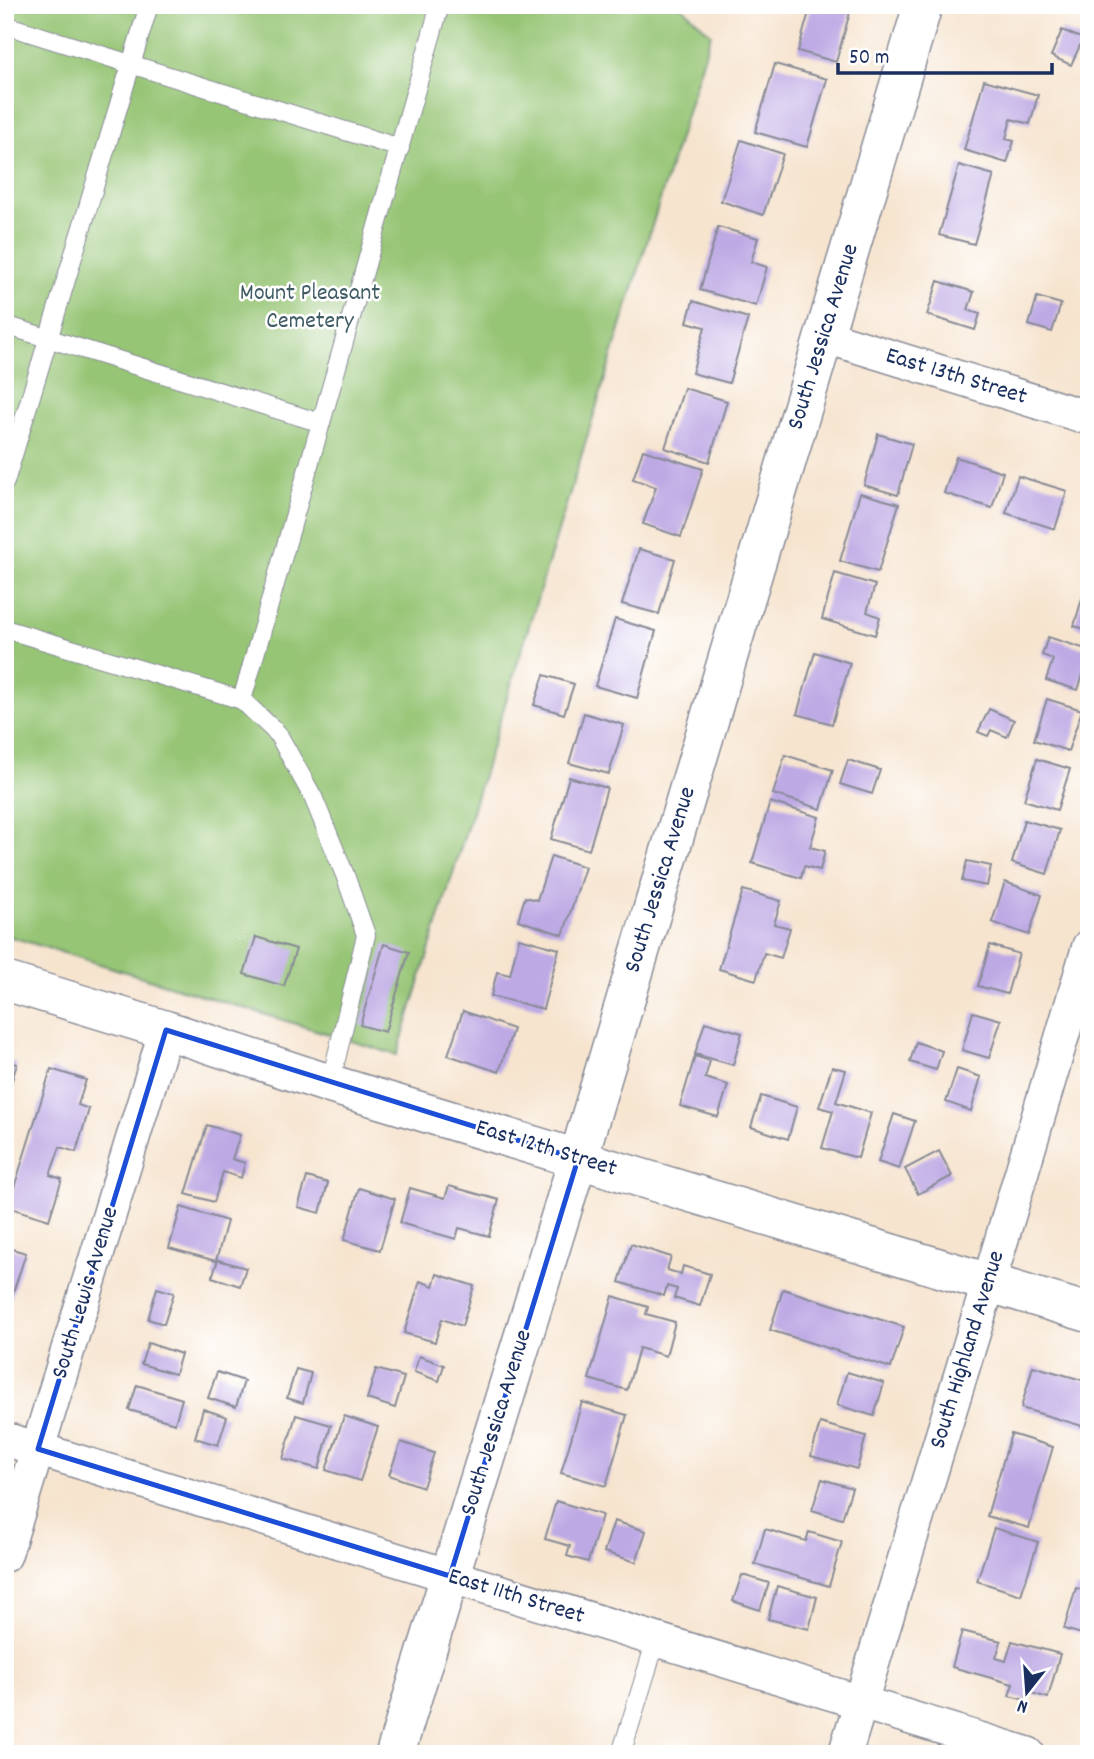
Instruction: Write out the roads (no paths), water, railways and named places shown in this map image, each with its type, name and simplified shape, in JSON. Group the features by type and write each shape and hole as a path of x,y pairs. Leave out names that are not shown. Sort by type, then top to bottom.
{"street":[{"name":"South Jessica Avenue","path":"395,1754 578,1159 923,5"},
{"name":"East 13th Street","path":"824,336 1089,418"},
{"name":"South Highland Avenue","path":"845,1754 1089,946"},
{"name":"East 12th Street","path":"5,981 330,1084 1089,1313"},
{"name":"South Lewis Avenue","path":"5,1555 166,1030"},
{"name":"East 11th Street","path":"5,1438 1028,1754"}],"lane":[{"path":"5,482 149,5"},
{"path":"242,700 440,5"},
{"path":"5,25 400,148"},
{"path":"5,326 321,423"},
{"path":"5,629 242,700 278,734 313,797 366,935 330,1084"},
{"path":"621,1754 656,1640"}],"park label":[{"name":"Mount Pleasant Cemetery","path":"310,308"}]}
